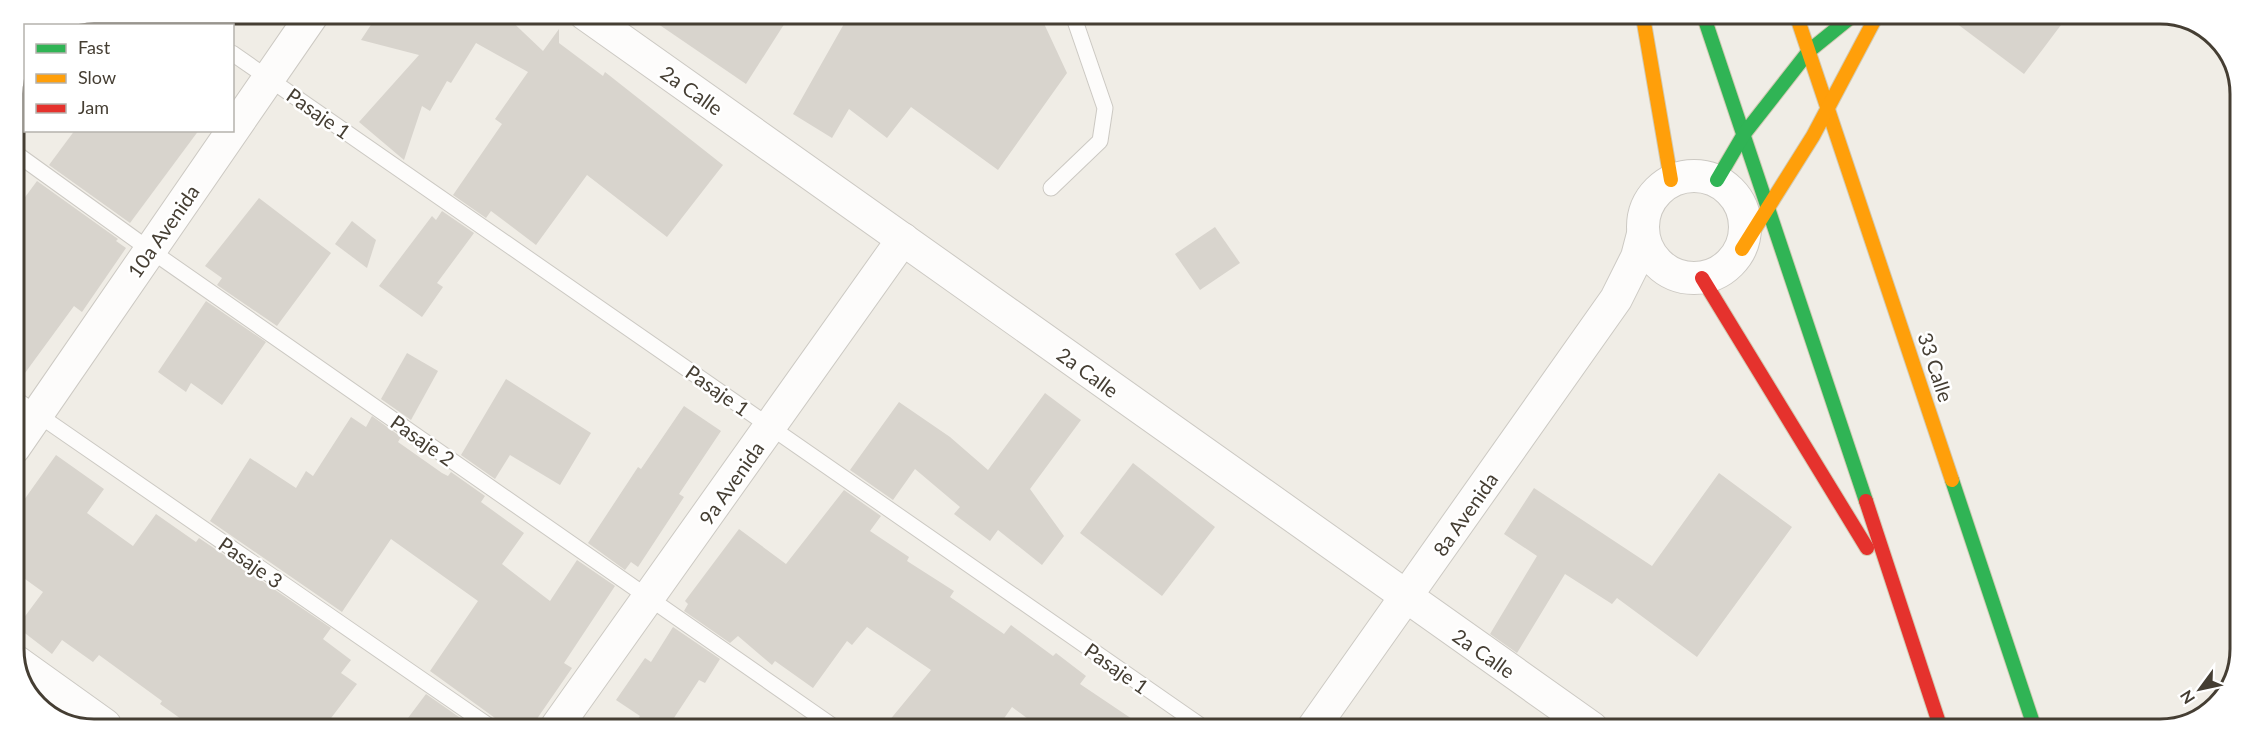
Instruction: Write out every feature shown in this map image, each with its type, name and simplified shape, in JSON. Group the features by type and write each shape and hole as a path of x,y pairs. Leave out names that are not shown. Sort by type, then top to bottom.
{"main road":[{"path":"1643,24 1671,180"},
{"path":"1706,24 1770,209 1938,719"},
{"name":"33 Calle","path":"1799,24 1830,109 2032,719"},
{"path":"1717,180 1744,134 1809,51 1842,24"},
{"path":"1742,249 1770,209 1830,109 1872,24"},
{"path":"1694,278 1895,593"}],"street":[{"name":"10a Avenida","path":"234,129 306,24"},
{"name":"2a Calle","path":"599,24 1405,598 1579,719"},
{"name":"10a Avenida","path":"25,406 150,250 232,132"},
{"path":"1616,299 1653,284 1718,273 1732,263 1742,249 1746,217 1740,202 1730,189 1717,180 1686,175 1671,180"},
{"name":"8a Avenida","path":"1319,719 1616,299 1637,257 1643,234 1643,218 1649,202 1658,189 1671,180"},
{"path":"1643,234 1657,262 1670,272 1694,278"},
{"name":"9a Avenida","path":"562,719 903,239"},
{"path":"27,670 97,719"}],"lane":[{"path":"1051,188 1100,141 1105,108 1076,24"},
{"name":"Pasaje 1","path":"234,54 1191,719"},
{"name":"Pasaje 2","path":"24,159 150,250 823,719"},
{"name":"Pasaje 3","path":"25,406 479,719"}],"building":[{"path":"371,24 515,24 543,51 559,29 559,43 603,76 605,72 723,165 667,237 587,175 536,245 491,211 486,218 453,195 502,124 495,119 528,72 476,43 451,83 447,81 430,111 422,106 404,160 359,122 419,55 361,40"},
{"path":"658,24 784,24 746,84"},
{"path":"844,24 1044,24 1067,73 998,170 911,107 887,138 849,109 832,138 793,114"},
{"path":"1957,24 2062,24 2024,74"},
{"path":"74,132 198,132 130,223 49,165"},
{"path":"37,181 118,239 116,241 126,248 82,312 74,306 24,374 24,199"},
{"path":"259,198 331,253 277,326 217,285 222,278 205,266"},
{"path":"442,211 474,233 437,283 443,287 422,317 379,286 432,216 436,220"},
{"path":"352,221 376,240 367,268 335,244"},
{"path":"1215,227 1240,263 1200,290 1175,254"},
{"path":"206,301 266,342 222,405 191,383 186,392 158,372"},
{"path":"407,353 438,371 411,420 381,399"},
{"path":"506,379 591,433 560,485 510,455 495,479 461,455"},
{"path":"1045,393 1081,420 1030,489 1064,536 1042,565 998,530 990,541 954,514 960,507 915,469 893,500 850,470 899,402 950,437 988,470"},
{"path":"684,406 721,431 679,494 684,497 638,567 631,562 625,570 588,543 638,467 641,469"},
{"path":"372,416 401,437 398,442 442,473 448,476 451,472 485,496 481,502 524,533 502,564 550,601 577,560 615,586 564,663 572,668 537,719 496,719 430,671 478,601 391,539 342,612 210,521 250,458 296,488 306,471 313,476 351,417 366,427"},
{"path":"56,455 104,489 87,513 133,546 156,514 196,542 199,538 331,628 323,639 351,660 341,673 357,684 330,719 181,719 160,704 162,701 99,655 93,662 62,640 52,654 24,632 24,618 43,592 24,578 24,500"},
{"path":"1133,463 1215,527 1162,596 1080,533"},
{"path":"1719,473 1792,527 1697,657 1617,598 1612,604 1565,574 1517,653 1490,634 1537,556 1504,534 1534,488 1652,566"},
{"path":"844,490 881,516 870,531 909,557 907,561 954,591 950,597 1004,634 1011,625 1053,656 1056,653 1086,676 1080,684 1132,719 1028,719 1012,707 1004,719 891,719 931,670 867,627 852,645 847,641 813,688 775,661 772,665 738,636 730,643 684,611 688,604 685,601 739,529 786,564"},
{"path":"673,627 720,659 705,683 699,680 673,719 638,719 640,716 616,700 645,658 651,662"},
{"path":"426,694 462,719 407,719"}],"traffic: fast":[{"path":"1706,24 1866,501"},
{"path":"1717,180 1744,134 1809,51 1842,24"},
{"path":"1952,480 2032,719"}],"traffic: slow":[{"path":"1644,24 1671,180"},
{"path":"1799,24 1952,480"},
{"path":"1742,249 1813,136 1872,24"}],"traffic: jam":[{"path":"1702,278 1867,548"},
{"path":"1866,501 1938,719"}]}
